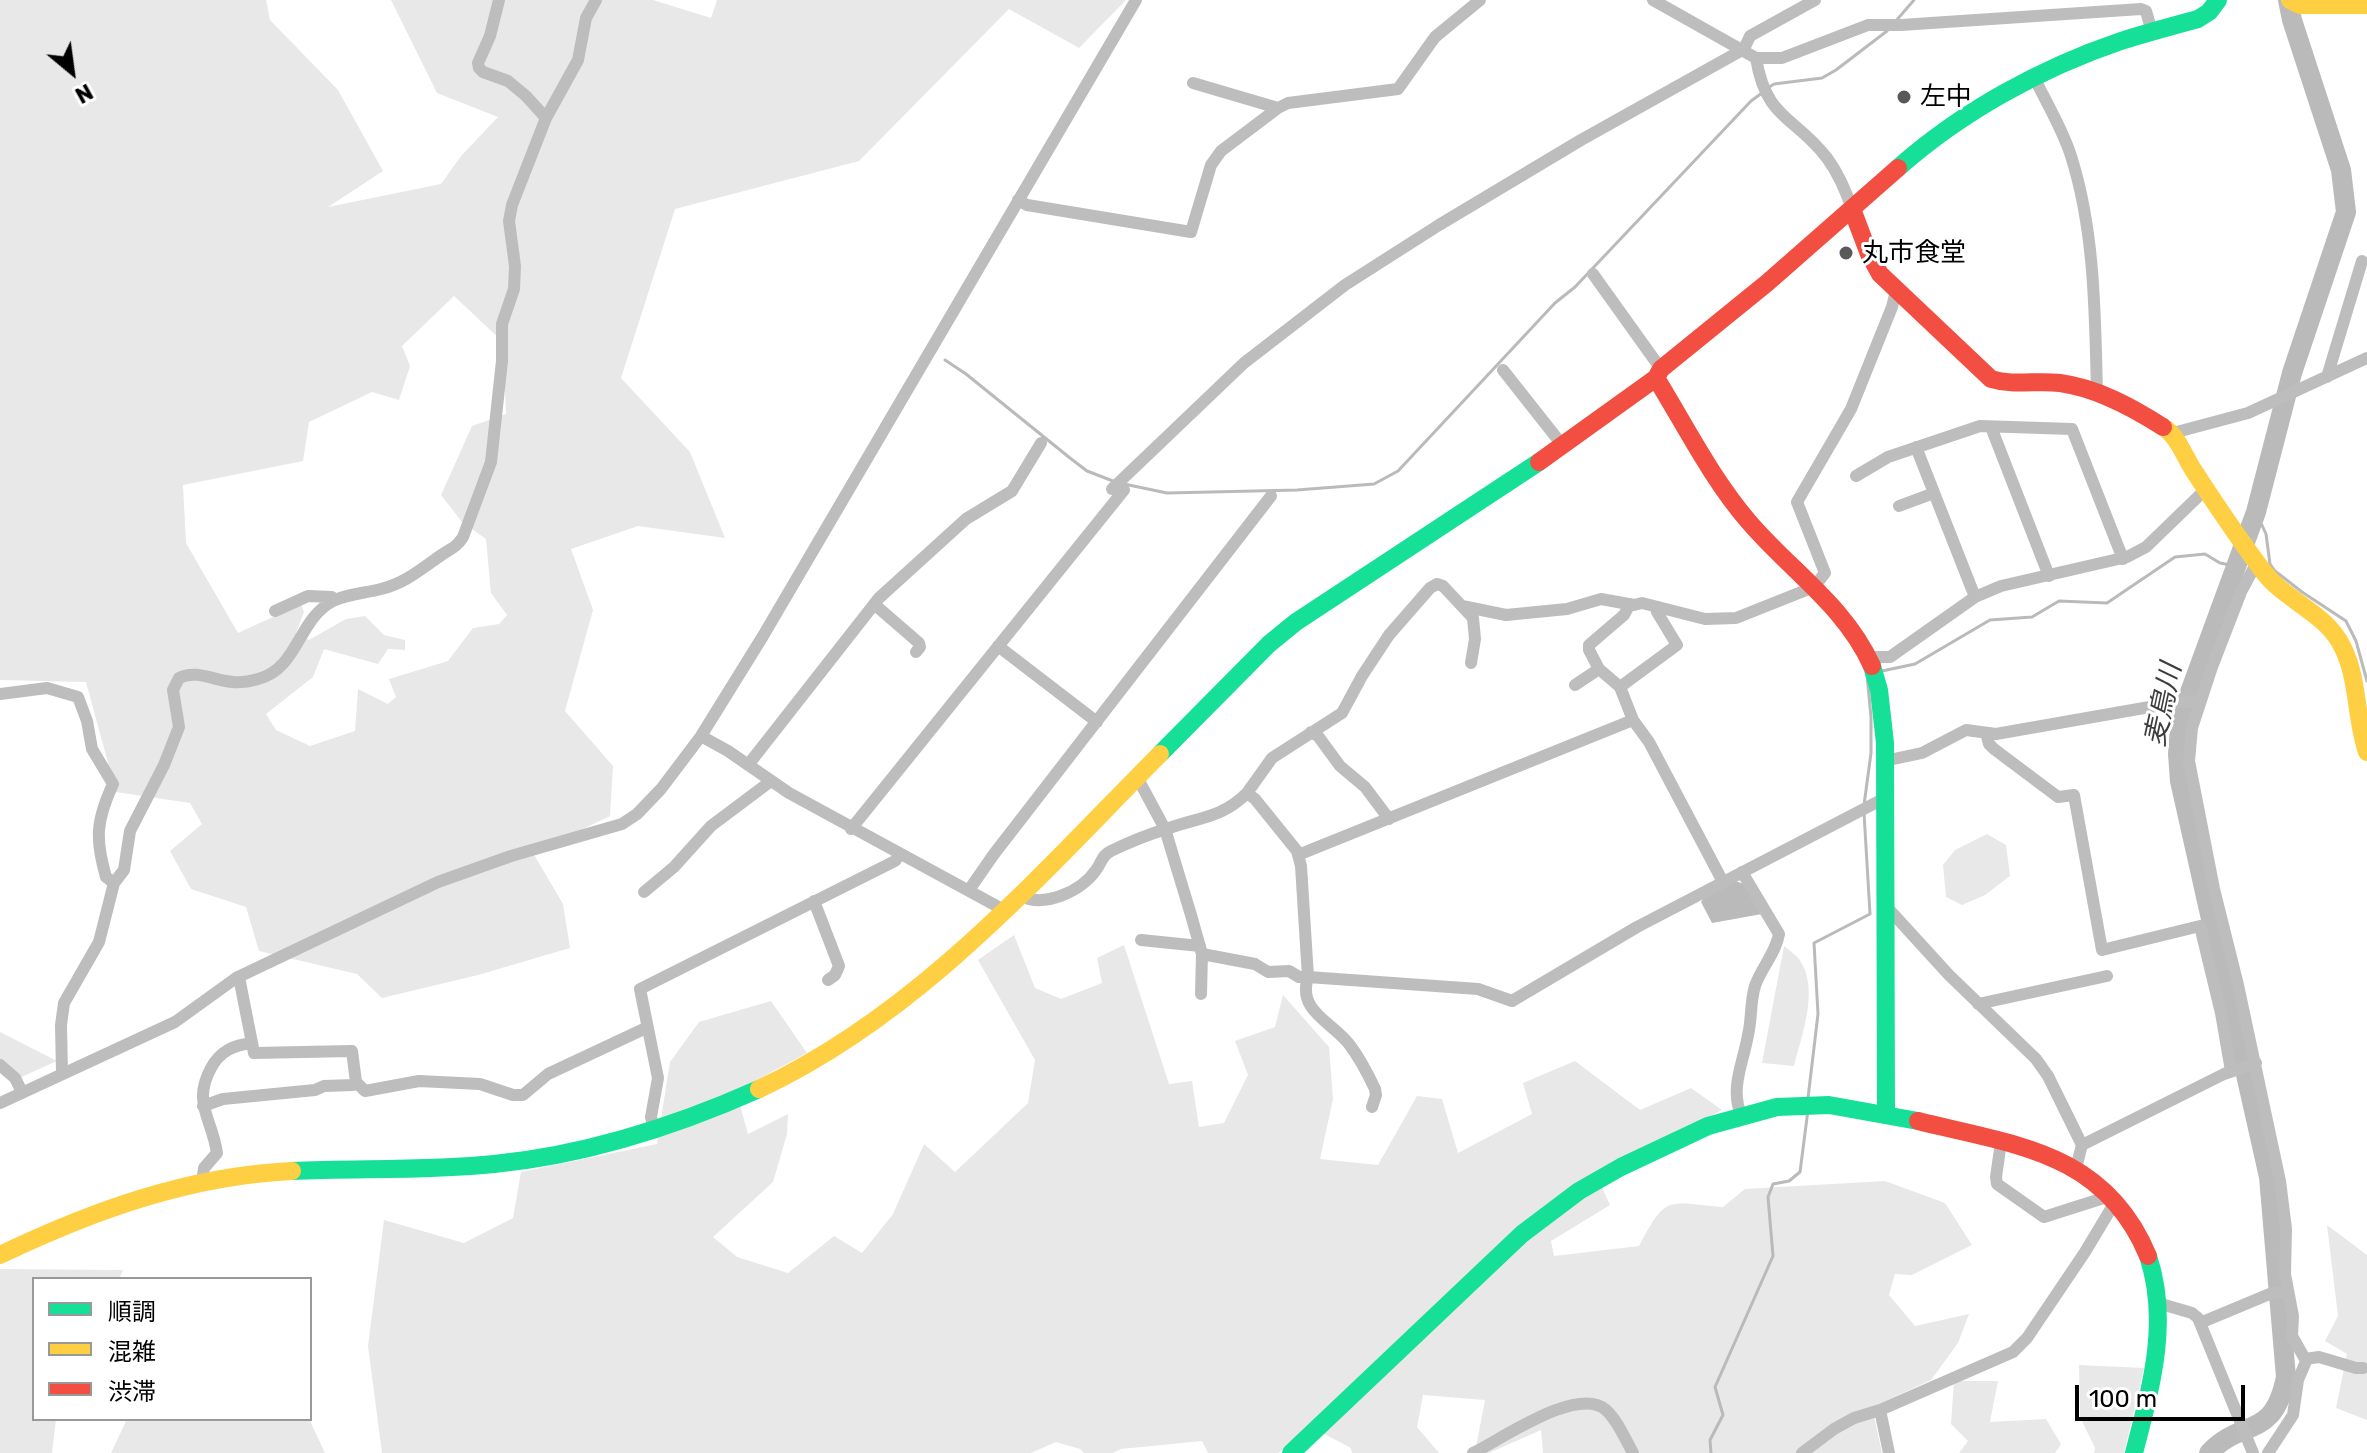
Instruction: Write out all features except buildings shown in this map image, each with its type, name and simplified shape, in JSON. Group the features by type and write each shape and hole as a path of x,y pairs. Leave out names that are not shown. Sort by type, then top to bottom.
{"main road":[{"path":"0,1255 104,1208 202,1183 275,1172 370,1171 525,1160 577,1151 654,1129 767,1084 831,1051 940,971 1020,895 1269,644 1296,622 1563,446 1658,374 1907,160 1954,125 2072,60 2198,19 2209,12 2218,0"},
{"path":"2295,2 2367,5"},
{"path":"1852,209 1880,274 1991,379 2007,384 2059,383 2097,393 2141,413 2173,433 2256,564 2274,586 2323,620 2341,643 2353,672 2362,738 2367,752"},
{"path":"1658,374 1710,468 1747,520 1814,587 1852,630 1869,657 1881,711 1884,761 1886,1113"},
{"path":"1291,1453 1537,1220 1600,1178 1700,1130 1741,1115 1775,1107 1815,1105 1886,1113 2046,1155 2076,1168 2113,1199 2133,1225 2148,1255 2157,1289 2159,1322 2154,1371 2134,1453"}],"street":[{"path":"499,0 479,68 508,81 546,118"},
{"path":"62,1073 64,1003 99,942 114,883 124,870 130,831 164,765 179,727 173,690 179,678 195,674 235,683 260,679 291,656 315,613 334,600 383,589 417,574 457,547 472,516 491,462 502,361 502,324 514,289 515,266 509,221 512,205 546,118 578,60 586,18 596,0"},
{"path":"0,1103 175,1022 239,977 438,882 511,856 622,824 637,814 661,789 701,736 812,557 1136,0"},
{"path":"1018,200 1027,205 1191,232 1211,165 1221,151 1288,103 1398,89 1435,37 1480,0"},
{"path":"1653,0 1756,58 1782,58 1868,25 2141,9 2146,11 2152,32"},
{"path":"851,829 1118,490 1244,363 1345,285 1544,162 1744,49 1750,36 1815,0"},
{"path":"1756,58 1763,88 1776,111 1827,159 1852,209"},
{"path":"2035,79 2070,153 2081,192 2095,327 2097,393"},
{"path":"1193,83 1278,108"},
{"path":"2327,377 2362,261"},
{"path":"1593,274 1658,374"},
{"path":"1462,606 1506,615 1567,609 1601,599 1642,603 1705,619 1736,618 1814,587 1825,573 1797,502 1851,409 1896,291"},
{"path":"2173,433 2248,413 2367,358"},
{"path":"1503,370 1563,446"},
{"path":"1856,476 1888,457 1980,426 2072,429 2123,559"},
{"path":"1991,427 2049,576"},
{"path":"748,765 874,604 966,519 1012,491 1041,443"},
{"path":"1916,447 1975,597"},
{"path":"1869,657 1890,657 1975,597 2001,586 2123,559 2146,547 2206,489"},
{"path":"1899,506 1934,493"},
{"path":"969,890 1271,496"},
{"path":"2256,564 2241,592 2192,728 2189,746 2192,784 2280,1181 2286,1229 2285,1274 2293,1316 2292,1336 2301,1355 2307,1359 2319,1357 2363,1368"},
{"path":"1020,895 1029,900 1072,891 1096,871 1108,852 1165,829 1213,817 1247,793 1265,764 1342,713 1389,635 1437,584 1443,586 1473,618 1475,639 1471,663"},
{"path":"275,611 308,596 332,597 334,600"},
{"path":"874,604 919,643 916,652"},
{"path":"1630,604 1624,615 1589,645 1592,658 1599,669 1620,687 1633,720 1649,742 1723,882"},
{"path":"1620,687 1677,645 1657,612 1658,607"},
{"path":"998,646 1097,722"},
{"path":"1575,685 1599,669"},
{"path":"0,694 47,688 78,697 87,721 92,749 113,784 101,810 97,838 106,877 114,883"},
{"path":"1884,761 1922,753 1966,730 1996,734 2178,702 2201,701"},
{"path":"1298,855 1633,720"},
{"path":"1311,732 1318,736 1340,766 1365,787 1389,819"},
{"path":"1986,733 1994,749 2058,797 2074,795 2102,950 2200,926 2231,1071"},
{"path":"701,736 851,829 1004,910"},
{"path":"1137,777 1165,829 1201,950 1201,994"},
{"path":"644,892 674,867 711,826 771,781"},
{"path":"1247,793 1298,855 1308,977 1306,1000 1358,1057 1375,1089 1372,1107"},
{"path":"1141,940 1201,950 1255,964 1268,972 1289,971 1299,977 1478,989 1512,1001 1637,927 1883,799"},
{"path":"654,1129 651,1117 658,1078 640,989 895,861 900,854"},
{"path":"1741,1115 1735,1093 1749,1034 1751,1002 1756,983 1777,944 1779,934 1742,872"},
{"path":"814,901 839,966 835,975 828,980"},
{"path":"1885,904 1978,1004 2036,1059 2048,1076 2082,1145 2076,1168"},
{"path":"1978,1004 2107,976"},
{"path":"239,977 254,1053 352,1051 356,1082 365,1091 419,1081 480,1084 513,1095 523,1095 548,1074 646,1028"},
{"path":"202,1183 204,1168 217,1153 203,1106 203,1082 216,1059 232,1047 252,1043"},
{"path":"2082,1145 2231,1071 2256,1063"},
{"path":"0,1065 15,1078 22,1092"},
{"path":"203,1106 223,1099 315,1090 356,1082"},
{"path":"2001,1142 1997,1184 2044,1217 2113,1199"},
{"path":"1802,1453 1854,1418 1880,1410 2013,1352 2027,1338 2085,1252 2113,1199"},
{"path":"2200,1323 2272,1293 2288,1291"},
{"path":"2158,1303 2192,1313 2200,1323 2253,1453"},
{"path":"2268,1453 2293,1415 2298,1380 2307,1359"},
{"path":"1473,1453 1565,1405 1585,1402 1606,1410 1633,1453"},
{"path":"1880,1410 1889,1453"}],"shaded area":[{"path":"0,0 266,0 270,20 338,90 383,171 328,207 441,184 461,156 498,117 437,93 391,0 653,0 711,18 717,0 1126,0 1079,48 1009,9 859,161 675,209 621,378 690,452 725,538 638,526 571,549 593,610 565,711 613,766 610,816 533,853 563,904 570,948 478,975 382,998 357,974 259,951 246,907 191,889 170,851 202,824 190,803 116,792 86,682 0,680","holes":["454,296 503,342 506,414 472,426 441,495 462,522 486,539 491,593 507,615 499,624 473,628 448,661 389,679 396,697 388,704 358,689 355,731 310,746 276,730 266,714 313,677 324,649 378,664 388,649 405,650 405,640 384,635 365,616 346,619 309,640 296,633 304,612 301,604 238,633 186,543 183,485 303,461 309,422 372,392 399,400 410,366 402,346"]},
{"path":"1987,834 2006,845 2010,876 1985,895 1962,905 1946,897 1943,865 1955,850"},
{"path":"1735,881 1744,884 1762,914 1712,923 1701,902"},
{"path":"1014,935 1035,988 1061,999 1102,983 1097,958 1124,945 1169,1084 1192,1081 1199,1127 1224,1123 1248,1075 1235,1041 1275,1027 1283,995 1329,1047 1333,1099 1320,1159 1378,1165 1417,1096 1442,1099 1458,1153 1532,1114 1523,1083 1575,1061 1640,1110 1691,1088 1722,1110 1596,1174 1610,1205 1551,1241 1554,1256 1639,1246 1656,1217 1670,1205 1723,1207 1745,1189 1885,1181 1945,1203 1972,1245 1912,1275 1895,1274 1889,1295 1915,1326 1969,1314 1958,1343 1931,1380 1872,1407 1882,1453 1543,1453 1541,1430 1489,1453 1480,1453 1476,1447 1485,1400 1423,1395 1417,1427 1439,1453 1352,1453 1351,1448 1311,1427 1278,1453 1208,1453 1202,1441 1121,1449 1113,1453 1084,1453 1056,1442 1031,1453 382,1453 368,1346 384,1220 464,1243 513,1218 521,1172 657,1144 670,1062 699,1022 771,1001 807,1053 736,1091 748,1134 788,1114 787,1134 773,1182 713,1237 737,1257 788,1273 834,1236 862,1253 893,1214 924,1144 955,1172 1028,1103 1035,1060 978,960"},
{"path":"1784,946 1799,959 1808,983 1805,1026 1794,1066 1762,1063"},
{"path":"0,1032 57,1061 19,1078 0,1059"},
{"path":"2327,1225 2367,1255 2367,1420 2336,1408 2347,1354 2325,1341 2338,1316"},
{"path":"0,1269 123,1270 120,1277 32,1277 32,1421 56,1421 52,1453 0,1453"},
{"path":"2079,1365 2144,1368 2124,1453 2094,1453 2095,1448 2080,1417"},
{"path":"1954,1381 1998,1381 1990,1422 2046,1419 2061,1444 2055,1453 1959,1453 1968,1441 1951,1424"},
{"path":"126,1421 310,1421 325,1453 111,1453"}],"waterway":[{"path":"1895,22 1914,0"},
{"name":"麦鳥川","path":"2209,1453 2222,1442 2265,1420 2280,1397 2286,1377 2269,1177 2180,781 2178,754 2180,728 2189,695 2256,512 2292,373 2346,212 2341,170 2288,0"},
{"path":"1768,88 1774,84 1822,78 1887,31"},
{"path":"1124,484 1167,493 1297,490 1374,484 1398,471 1555,303 1575,287 1762,93"},
{"path":"945,360 1087,471 1113,481"},
{"path":"2256,512 2266,534 2270,564 2302,592 2346,621 2356,641 2367,681"},
{"path":"1882,671 1915,664 1990,620 2032,617 2059,601 2107,603 2175,557 2205,554 2220,563 2236,566"},
{"path":"1864,805 1871,753 1867,675"},
{"path":"1808,1098 1818,1014 1814,943 1870,914 1864,813"},
{"path":"1711,1453 1710,1440 1723,1415 1715,1387 1773,1256 1768,1197 1773,1184 1789,1181 1800,1172 1808,1110"}],"traffic: fast":[{"path":"1898,168 1948,128 2032,78 2121,41 2198,19 2209,12 2218,0"},
{"path":"1160,754 1269,644 1296,622 1539,462"},
{"path":"1872,666 1879,690 1885,743 1886,1113"},
{"path":"292,1171 444,1168 563,1154 663,1127 759,1089"},
{"path":"1291,1453 1522,1234 1579,1191 1621,1167 1708,1126 1777,1107 1829,1105 1918,1121"},
{"path":"2134,1453 2152,1379 2158,1330 2154,1281 2148,1256"}],"traffic: slow":[{"path":"2290,0 2300,5 2367,5"},
{"path":"2163,427 2177,441 2263,571 2282,591 2335,634 2351,672 2367,752"},
{"path":"759,1089 817,1058 872,1022 924,982 1022,894 1160,754"},
{"path":"0,1255 70,1224 142,1198 215,1180 292,1171"}],"traffic: jam":[{"path":"1539,462 1656,378 1661,369 1767,283 1898,168"},
{"path":"1852,209 1880,274 1991,379 2060,383 2087,389 2127,406 2163,427"},
{"path":"1656,378 1711,470 1736,505 1765,540 1832,607 1861,645 1872,666"},
{"path":"1918,1121 2022,1147 2053,1158 2082,1174 2108,1194 2130,1221 2148,1256"}],"place":[{"name":"左中","path":"1904,97"},
{"name":"丸市食堂","path":"1846,253"}]}
